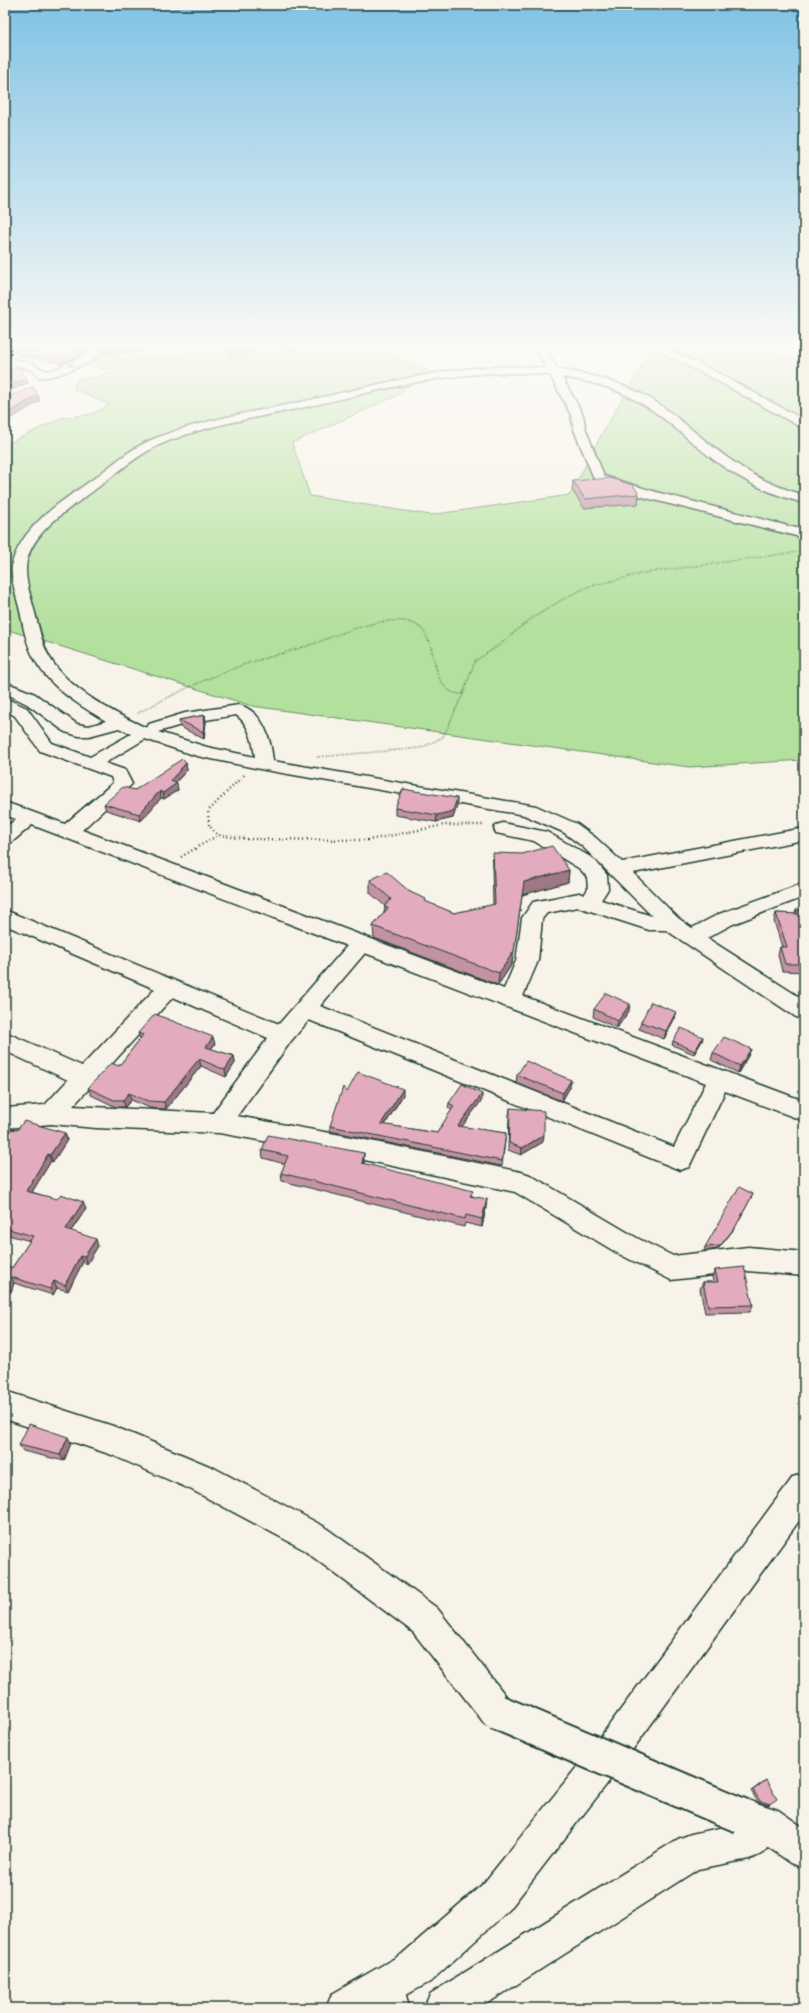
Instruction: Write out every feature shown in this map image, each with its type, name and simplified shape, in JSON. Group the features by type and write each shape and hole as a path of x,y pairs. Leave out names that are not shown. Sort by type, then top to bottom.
{"main road":[{"path":"162,440 141,450 53,516 35,534 22,553 18,569 36,643 43,662 80,697 120,722 162,739 216,756 529,810 570,828 589,842 618,869 671,923 691,938 804,1011"},
{"path":"584,440 599,478 651,495 804,534"},
{"path":"697,440 741,473 761,484 804,499"},
{"path":"5,687 34,700 69,728 80,732 102,730 120,722"},
{"path":"5,703 21,712 46,747 119,774 123,784 68,832"},
{"path":"155,728 185,718 239,710 246,714 259,732 263,748 260,764"},
{"path":"90,764 138,737"},
{"path":"5,808 804,1111"},
{"path":"5,838 30,818"},
{"path":"503,830 540,836 587,864 597,875 598,889 589,903"},
{"path":"618,869 804,834"},
{"path":"691,938 726,919 804,890"},
{"path":"510,1000 528,961 532,918 540,907 579,900 649,922 671,923"},
{"path":"5,917 283,1035"},
{"path":"219,1123 283,1035 361,942"},
{"path":"51,1114 170,987"},
{"path":"304,1009 680,1160 719,1080"},
{"path":"5,1041 86,1078"},
{"path":"5,1118 51,1114 96,1118 219,1123 341,1145 521,1183 628,1246 671,1268 748,1259 804,1264"},
{"path":"5,1405 113,1441 202,1479 312,1537 425,1620 497,1712 753,1820 804,1850"},
{"path":"346,2008 387,1997 416,1968 496,1897 604,1759 804,1488"},
{"path":"444,2008 691,1852 749,1841 753,1820"}],"path":[{"path":"316,757 421,748 443,737 463,694 475,661 498,646 528,621 565,598 587,587 644,573 798,552 804,549"},
{"path":"120,722 149,706 207,680 248,664 371,624 410,622 421,629 428,639 443,685 449,692 463,694"},
{"path":"260,764 208,811 209,826 218,835 246,839 369,840 444,825 484,824 503,830"},
{"path":"163,868 218,835"}],"green space":[{"path":"15,440 299,440 292,443 310,496 430,515 570,495 599,440 804,440 804,760 689,767 252,706 5,629 5,501 11,486 5,485 5,445"}],"building":[{"path":"610,478 633,485 639,494 585,499 573,481"},
{"path":"205,715 203,732 179,720"},
{"path":"182,759 186,763 171,780 177,783 163,793 160,791 139,814 104,804 123,787 135,790"},
{"path":"403,789 457,798 453,811 437,815 395,808"},
{"path":"552,846 569,870 524,882 514,951 499,973 373,926 388,908 384,907 391,899 370,880 387,872 410,892 426,899 425,901 454,913 495,904 493,853 522,854"},
{"path":"796,910 804,910 804,964 785,964 780,947 787,947 776,913 798,914"},
{"path":"606,993 630,1004 618,1021 594,1009"},
{"path":"651,1002 676,1012 666,1031 641,1022"},
{"path":"155,1014 213,1037 206,1047 234,1056 225,1070 199,1059 164,1102 148,1101 129,1093 123,1100 114,1100 88,1088 111,1063 119,1066 143,1035 138,1033"},
{"path":"681,1028 703,1037 695,1051 673,1041"},
{"path":"724,1037 751,1049 740,1066 713,1053"},
{"path":"526,1061 571,1080 563,1093 517,1075"},
{"path":"358,1072 403,1089 381,1124 437,1133 454,1106 449,1103 462,1084 482,1094 458,1126 506,1133 502,1161 330,1126 343,1087 347,1092"},
{"path":"510,1108 544,1111 544,1135 522,1148 509,1143"},
{"path":"24,1121 65,1133 50,1155 48,1154 26,1191 57,1199 61,1194 83,1202 66,1229 96,1239 84,1257 80,1256 65,1285 54,1281 50,1289 11,1277 8,1286 5,1286 5,1264 12,1268 33,1236 5,1228 5,1128 17,1130"},
{"path":"268,1135 364,1153 362,1163 473,1191 470,1196 487,1199 482,1219 466,1215 465,1219 281,1173 288,1156 262,1150"},
{"path":"739,1187 753,1194 736,1226 720,1246 705,1247"},
{"path":"744,1267 753,1305 708,1306 703,1282 718,1282 715,1270"},
{"path":"29,1424 68,1437 60,1455 19,1445"},
{"path":"766,1780 777,1799 770,1804 760,1801 753,1790"}]}
